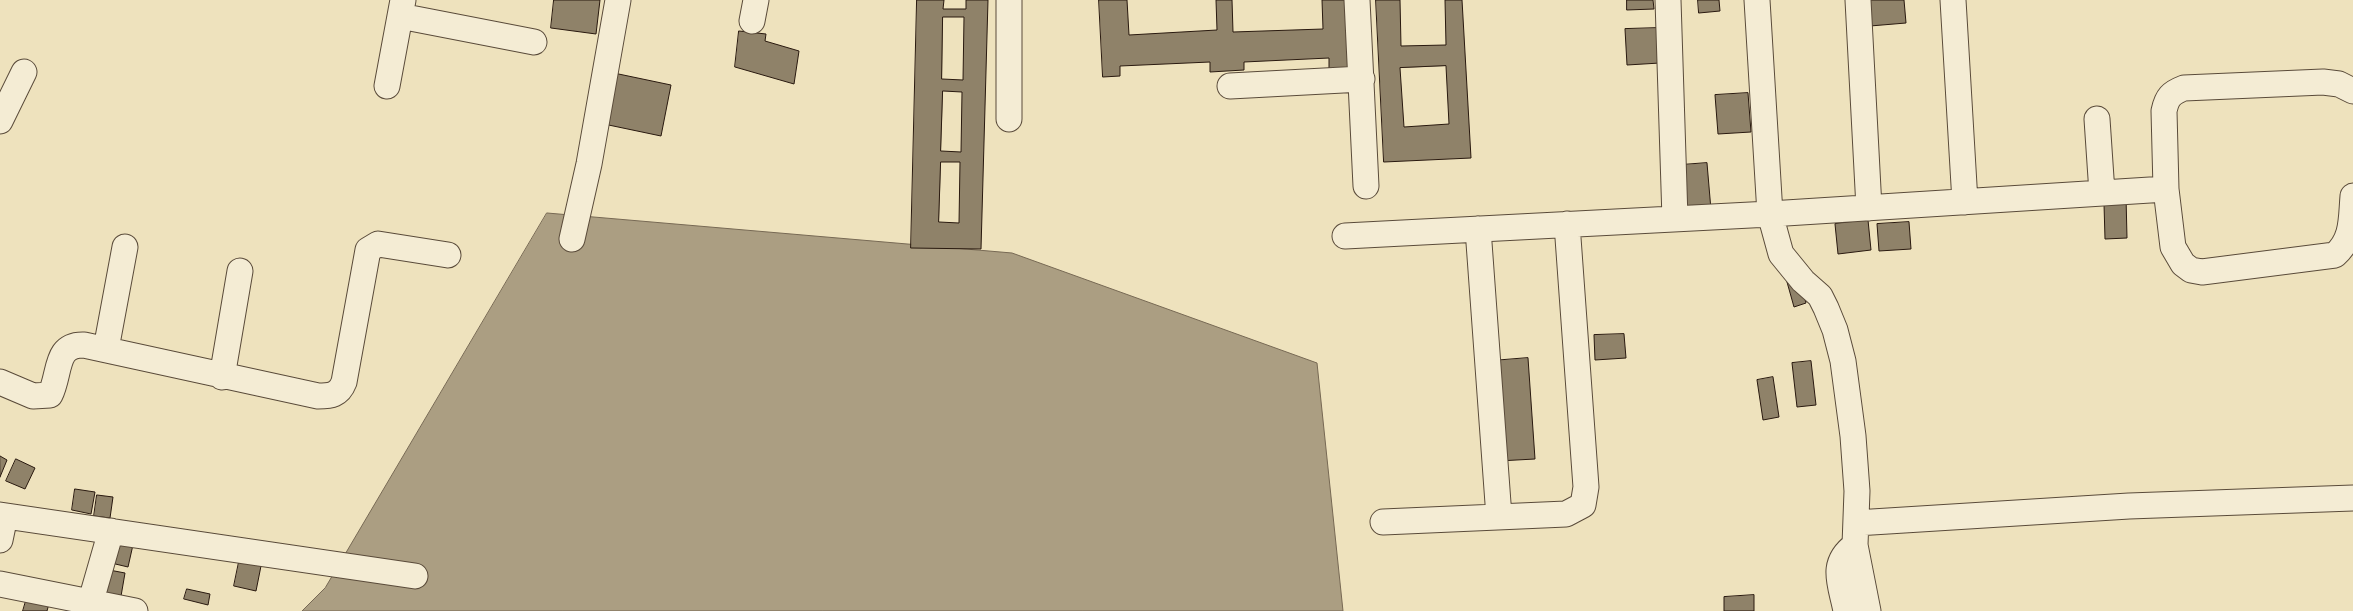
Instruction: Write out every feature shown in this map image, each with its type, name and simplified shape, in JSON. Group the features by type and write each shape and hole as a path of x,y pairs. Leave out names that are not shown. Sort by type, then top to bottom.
{"street":[{"path":"572,240 594,141 618,0"},
{"path":"1009,0 1009,119"},
{"path":"1357,0 1366,186"},
{"path":"1668,0 1676,219"},
{"path":"1757,0 1770,214 1781,254 1803,281 1820,296 1835,330 1843,361 1854,436 1857,491 1856,534 1868,611"},
{"path":"1858,0 1869,208"},
{"path":"1953,0 1964,202"},
{"path":"387,86 402,8 534,42"},
{"path":"0,122 24,72"},
{"path":"1230,86 1362,79"},
{"path":"2353,91 2339,84 2323,82 2184,88 2173,92 2166,99 2164,110 2166,189 2173,247 2183,264 2191,270 2202,272 2335,255 2344,247 2351,235 2353,196"},
{"path":"2097,120 2102,193"},
{"path":"1345,236 1770,214 2166,189"},
{"path":"1383,522 1566,514 1583,505 1586,487 1568,224"},
{"path":"1478,229 1499,517"},
{"path":"0,382 33,396 50,395 63,351 72,345 106,349 222,377 318,396 335,394 341,390 344,382 368,250 378,244 448,255"},
{"path":"106,349 125,247"},
{"path":"222,377 240,271"},
{"path":"1856,534 2111,507 2353,498"},
{"path":"2,524 111,531 415,576"},
{"path":"89,606 111,531"},
{"path":"1846,611 1838,568 1841,558 1856,534"},
{"path":"0,584 89,606 135,611"}],"shaded area":[{"path":"547,213 1012,253 1317,363 1343,611 302,611 325,588"}],"building":[{"path":"554,0 600,0 596,34 551,28"},
{"path":"917,0 944,0 943,9 966,9 966,0 988,0 981,249 911,248","holes":["943,17 964,17 963,80 942,79","943,91 962,92 961,152 941,151","941,162 960,162 959,223 939,222"]},
{"path":"1099,0 1127,0 1129,35 1217,30 1216,0 1232,0 1233,32 1323,29 1322,0 1352,0 1356,70 1329,71 1329,58 1244,62 1244,70 1210,72 1210,62 1120,66 1120,76 1103,77"},
{"path":"1376,0 1400,0 1401,46 1446,45 1445,0 1462,0 1471,158 1384,162","holes":["1446,66 1449,124 1404,127 1400,68"]},
{"path":"1627,0 1653,0 1654,9 1627,10"},
{"path":"1698,0 1719,0 1720,11 1699,13"},
{"path":"1868,0 1904,0 1906,23 1870,26"},
{"path":"1658,28 1660,63 1627,65 1625,29"},
{"path":"739,31 766,34 765,41 799,51 794,84 735,67"},
{"path":"609,72 671,85 661,136 599,123"},
{"path":"1748,93 1751,132 1718,134 1715,95"},
{"path":"1707,163 1711,210 1685,213 1681,165"},
{"path":"2126,196 2127,238 2105,239 2104,204"},
{"path":"1868,220 1871,250 1838,254 1835,224"},
{"path":"1909,222 1911,249 1879,251 1877,224"},
{"path":"1799,278 1806,303 1794,307 1787,282"},
{"path":"1624,334 1626,358 1595,360 1594,335"},
{"path":"1528,358 1535,459 1498,461 1491,361"},
{"path":"1811,361 1816,405 1797,407 1792,363"},
{"path":"1773,377 1779,417 1763,420 1757,380"},
{"path":"0,456 7,460 0,477"},
{"path":"16,459 35,468 25,489 6,481"},
{"path":"75,489 95,492 91,514 72,510"},
{"path":"97,495 113,497 110,518 94,516"},
{"path":"114,532 135,536 128,567 107,562"},
{"path":"240,557 262,561 256,591 234,586"},
{"path":"104,569 125,573 120,602 99,598"},
{"path":"187,589 210,594 208,605 184,599"},
{"path":"28,594 50,600 47,611 23,611"},
{"path":"1754,595 1754,611 1724,611 1724,597"}]}
